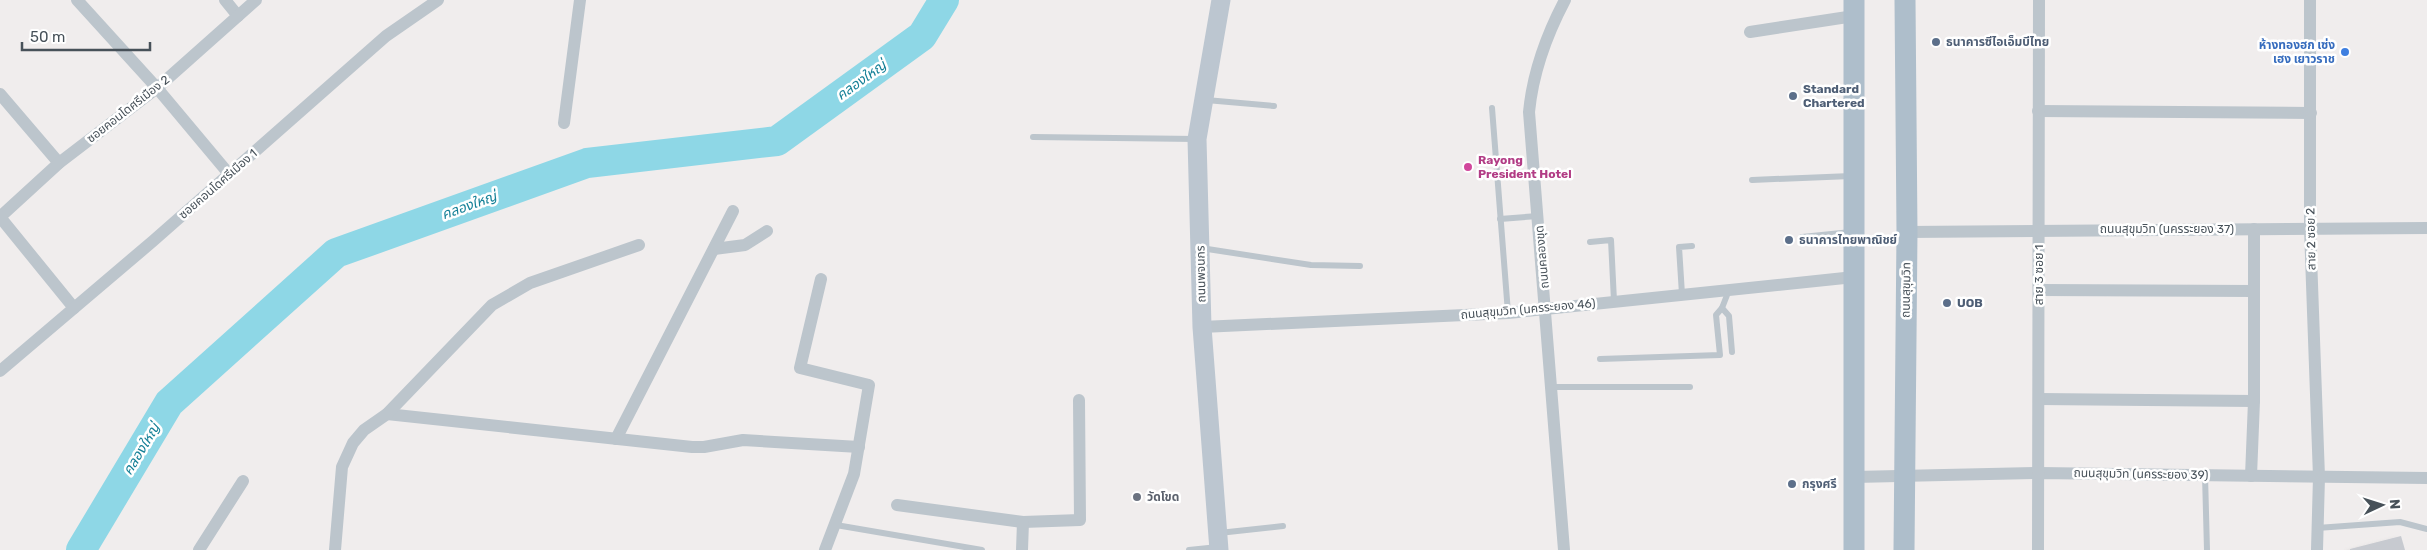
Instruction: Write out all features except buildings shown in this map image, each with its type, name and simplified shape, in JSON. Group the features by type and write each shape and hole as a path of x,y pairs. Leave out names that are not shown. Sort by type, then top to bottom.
{"main road":[{"name":"ถนนสุขุมวิท","path":"1904,550 1905,0"},
{"path":"1854,8 1854,550"}],"street":[{"path":"77,0 157,88 230,174"},
{"path":"224,0 238,16"},
{"name":"ซอยคอนโดศรีเมือง 2","path":"0,217 59,163 157,88 256,0"},
{"name":"ซอยคอนโดศรีเมือง 1","path":"0,371 230,174 386,36 438,0"},
{"path":"564,124 580,0"},
{"name":"ถนนพจนกร","path":"1218,543 1202,327 1197,196 1197,139 1202,100 1221,0"},
{"name":"ถนนคลองขุด","path":"1564,550 1529,112 1531,90 1538,62 1565,0"},
{"name":"สาย 3 ซอย 1","path":"2038,550 2040,290 2039,0"},
{"name":"สาย 2 ซอย 2","path":"2310,0 2310,229 2319,478 2317,550"},
{"path":"1750,32 1854,8"},
{"path":"0,94 59,163"},
{"path":"2038,111 2311,113"},
{"path":"616,439 733,212"},
{"path":"0,217 74,308"},
{"path":"2251,476 2254,401 2254,228"},
{"name":"ถนนสุขุมวิท (นครระยอง 37)","path":"1906,232 2039,229 2427,228"},
{"path":"714,249 745,245 767,231"},
{"path":"335,550 342,467 353,443 364,430 386,414 492,305 530,284 639,246"},
{"name":"ถนนสุขุมวิท (นครระยอง 46)","path":"1202,327 1508,313 1854,277"},
{"path":"821,279 800,368 869,385 854,474 825,550"},
{"path":"2040,290 2254,291"},
{"path":"2039,399 2254,401"},
{"path":"897,505 1023,522 1080,520 1079,400"},
{"path":"386,414 704,447 743,440 859,447"},
{"name":"ถนนสุขุมวิท (นครระยอง 39)","path":"1854,476 2039,473 2427,478"},
{"path":"198,550 243,481"},
{"path":"1022,550 1023,522"}],"lane":[{"path":"1202,100 1274,106"},
{"path":"1492,108 1508,313"},
{"path":"1033,137 1197,139"},
{"path":"1752,180 1854,176"},
{"path":"1500,219 1538,216"},
{"path":"1802,236 1854,232"},
{"path":"1590,242 1611,240 1614,301"},
{"path":"1682,294 1679,247 1692,246"},
{"path":"1200,248 1311,265 1360,266"},
{"path":"1600,359 1720,355 1716,315 1722,308 1729,290"},
{"path":"1722,308 1729,316 1732,352"},
{"path":"1551,387 1690,387"},
{"path":"2205,475 2207,550"},
{"path":"2317,528 2400,522 2427,529"},
{"path":"836,525 982,550"},
{"path":"1189,550 1283,526"}],"waterway":[{"name":"คลองใหญ่","path":"81,550 169,403 336,253 587,163 777,141 922,36 944,0"}],"place":[{"name":"ธนาคารซีไอเอ็มบีไทย","path":"1936,42"},
{"name":"ห้างทองฮก เซ่ง เฮง เยาวราช","path":"2345,52"},
{"name":"Standard Chartered","path":"1793,96"},
{"name":"Rayong President Hotel","path":"1468,167"},
{"name":"ธนาคารไทยพาณิชย์","path":"1789,240"},
{"name":"UOB","path":"1947,303"},
{"name":"กรุงศรี","path":"1792,484"},
{"name":"วัดโขด","path":"1137,497"}]}
